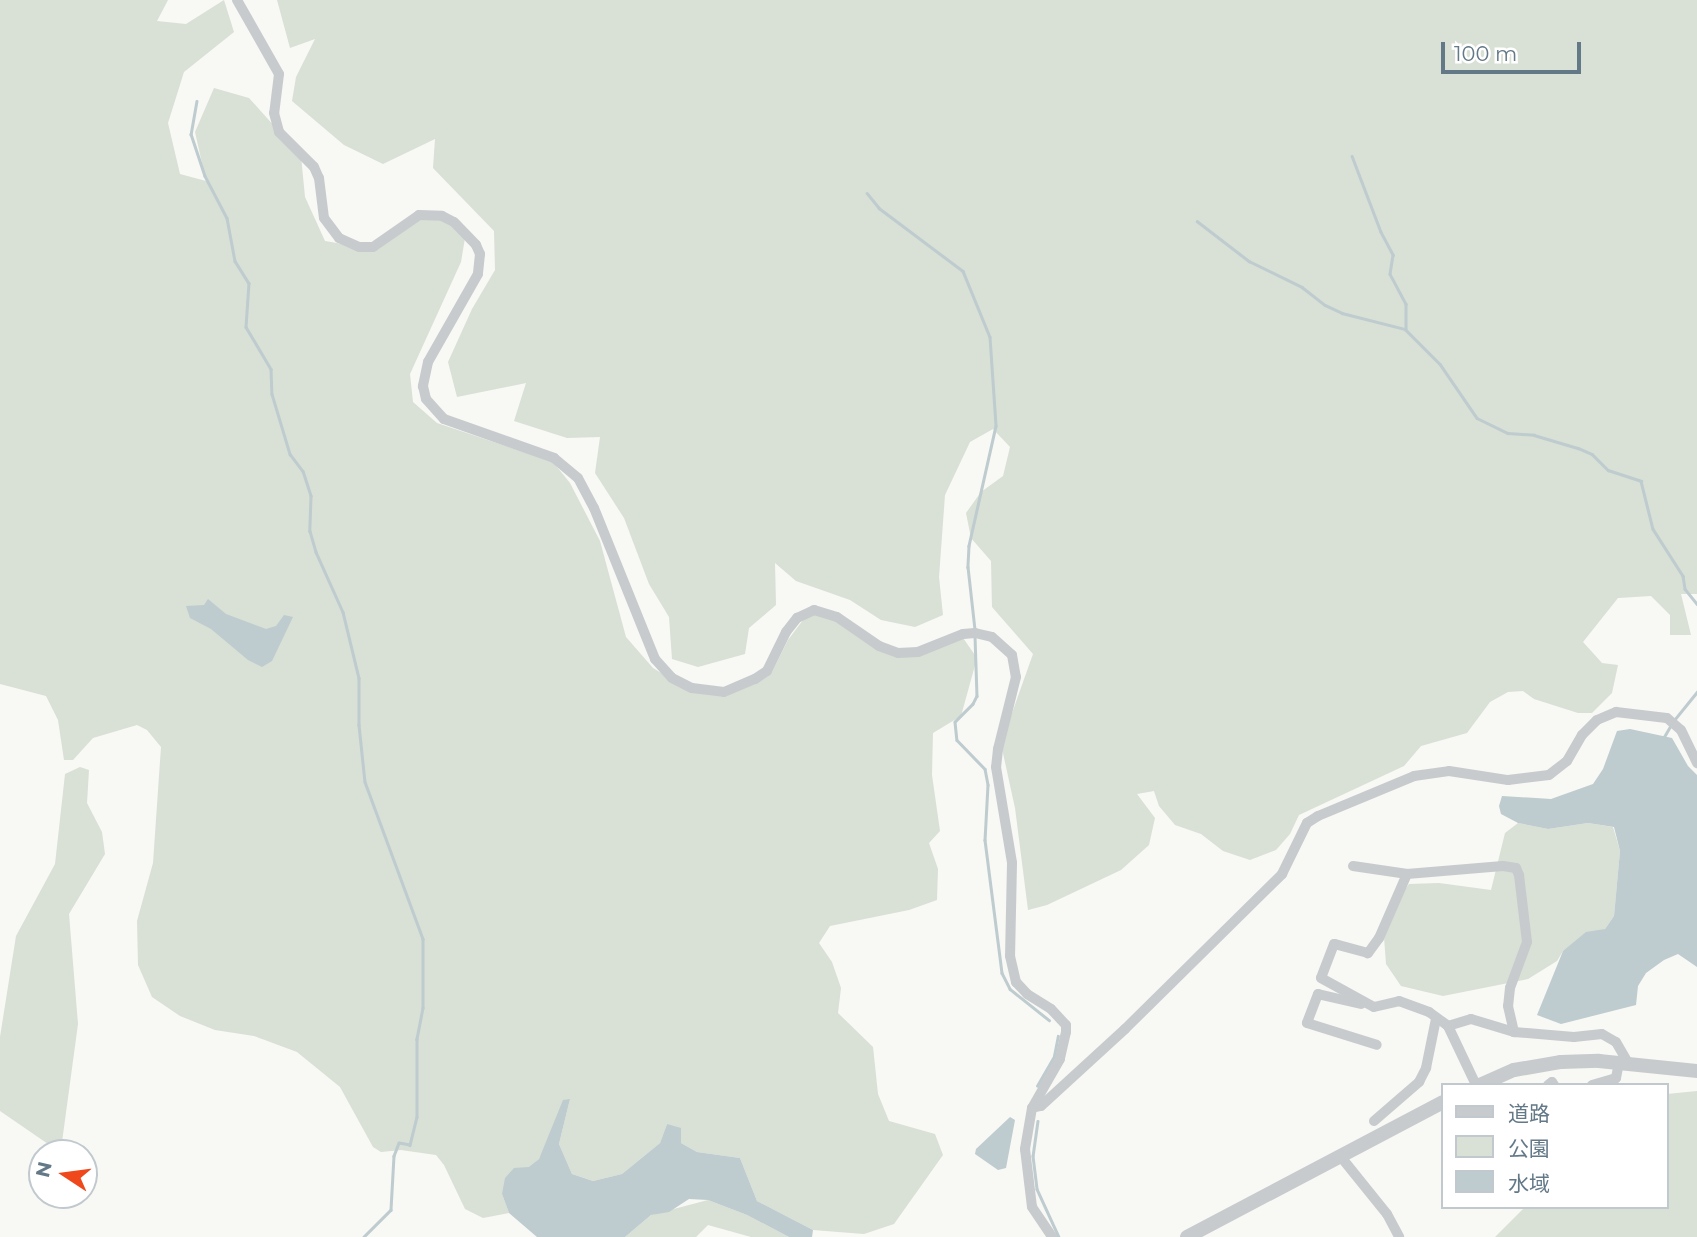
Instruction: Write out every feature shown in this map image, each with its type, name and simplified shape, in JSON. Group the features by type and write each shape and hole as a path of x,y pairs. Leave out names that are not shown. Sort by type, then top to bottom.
{"street":[{"path":"237,0 279,74 274,113 279,132 314,167 319,178 324,218 338,238 359,247 373,247 419,215 442,216 454,222 476,244 480,254 478,274 428,362 423,386 426,399 444,419 554,458 578,478 594,508 652,653 661,668 672,678 692,688 724,692 755,679 767,671 786,632 797,618 814,610 837,617 889,651 905,654 918,652 963,634 975,633 992,637 1012,655 1016,677 996,767 1012,863 1010,956 1016,982 1027,994 1051,1009 1066,1025 1060,1059 1032,1108 1025,1149 1032,1206 1052,1237"},
{"path":"1032,1108 1041,1106 1125,1029 1282,874 1307,823 1318,816 1414,776 1448,771 1508,780 1549,775 1567,761 1582,735 1597,720 1616,712 1667,718 1681,730 1697,763"},
{"path":"1353,866 1407,874 1503,866 1516,868 1520,875 1527,942 1509,997 1514,1032"},
{"path":"1374,1007 1321,978 1334,944 1368,953 1379,938 1407,874"},
{"path":"1377,1045 1307,1023 1318,994 1374,1007 1399,1001 1411,1003 1448,1026 1477,1083"},
{"path":"1374,1121 1419,1082 1426,1068 1436,1019"},
{"path":"1448,1026 1458,1020 1471,1019 1514,1032 1574,1037 1602,1034 1616,1042 1624,1063"},
{"path":"1483,1083 1514,1070 1561,1062 1624,1063 1697,1071"},
{"path":"1599,1083 1615,1078 1624,1063"},
{"path":"1187,1237 1442,1103"},
{"path":"1341,1157 1387,1214 1399,1237"}],"green space":[{"path":"0,0 168,0 157,21 186,24 224,0 234,32 184,72 168,123 180,174 206,181 195,132 214,88 249,98 301,156 305,197 325,241 366,248 419,215 446,221 465,238 461,262 410,374 413,402 437,423 553,462 570,483 600,541 626,637 653,668 692,692 726,693 772,672 788,640 806,616 825,609 878,643 907,652 961,635 977,658 961,716 933,733 932,775 940,831 929,843 938,869 937,900 909,910 830,926 819,943 832,962 841,988 838,1013 873,1047 878,1094 889,1121 935,1134 943,1155 894,1224 864,1234 813,1230 757,1201 740,1158 697,1152 681,1143 667,1124 660,1143 622,1174 593,1181 572,1174 559,1144 570,1099 539,1159 502,1194 509,1213 483,1218 465,1209 444,1165 436,1155 401,1150 381,1152 373,1147 340,1087 297,1052 254,1036 215,1030 180,1016 152,997 138,965 137,921 153,863 161,747 147,730 137,725 93,738 73,760 64,760 58,720 46,696 0,684"},
{"path":"277,0 1697,0 1697,594 1681,594 1691,635 1670,635 1670,615 1651,596 1618,598 1583,642 1602,663 1618,665 1612,693 1592,713 1578,713 1534,699 1523,691 1508,692 1490,702 1467,733 1421,746 1404,766 1299,815 1290,834 1276,850 1250,860 1223,851 1201,834 1175,825 1159,806 1154,791 1137,794 1155,818 1149,845 1121,870 1047,905 1028,910 1015,808 1001,744 1033,654 992,607 991,561 971,538 966,513 981,492 1003,476 1010,447 993,429 970,442 945,495 939,577 943,615 915,627 881,620 850,600 796,581 775,563 776,605 749,628 745,654 698,667 672,659 669,617 649,584 624,518 595,473 600,437 567,438 514,421 526,383 457,397 448,362 472,309 495,270 494,231 433,168 435,139 383,164 344,145 292,101 296,77 315,39 290,48"},
{"path":"80,767 89,770 87,803 102,832 105,854 69,914 78,1024 62,1139 41,1139 0,1111 0,1037 16,936 55,864 65,774"},
{"path":"1518,823 1548,829 1588,823 1613,827 1620,851 1614,916 1605,929 1563,951 1557,961 1528,979 1443,996 1401,986 1386,964 1384,937 1390,910 1409,884 1439,883 1491,890 1505,833"},
{"path":"1697,1091 1697,1237 1495,1237 1523,1209 1669,1209 1669,1094"},
{"path":"708,1200 747,1215 789,1237 751,1237 708,1225 696,1237 625,1237 651,1215"}],"water":[{"path":"208,599 226,614 266,629 276,626 284,615 293,617 272,661 262,667 248,660 211,629 190,618 186,606 204,605"},
{"path":"1630,729 1672,738 1688,766 1697,775 1697,967 1678,954 1646,973 1638,986 1636,1005 1561,1024 1537,1015 1563,951 1586,932 1605,929 1614,916 1620,851 1614,827 1588,823 1548,829 1518,823 1501,814 1499,806 1502,796 1551,799 1593,784 1603,769 1617,731"},
{"path":"570,1099 559,1144 572,1174 593,1181 622,1174 660,1143 667,1124 681,1128 681,1143 697,1152 740,1158 757,1201 813,1230 812,1237 789,1237 747,1215 708,1200 689,1199 669,1212 651,1215 625,1237 537,1237 509,1213 502,1194 505,1178 514,1168 529,1167 539,1159 563,1100"},
{"path":"1010,1117 1015,1120 1006,1168 998,1170 975,1154 976,1149"}],"waterway":[{"path":"197,101 191,134 205,176 227,218 235,261 249,283 246,327 271,369 272,394 290,454 303,471 311,496 310,531 316,552 343,612 359,678 359,725 365,782 423,939 423,1008 417,1039 417,1117 410,1145 399,1143 394,1156 391,1210 364,1237"},
{"path":"1352,156 1381,232 1393,255 1390,274 1406,304 1406,330 1440,364 1477,418 1508,433 1534,435 1578,448 1592,454 1608,470 1641,481 1653,529 1683,576 1685,589 1697,604"},
{"path":"867,193 879,208 963,271 990,337 996,426 969,546 968,567 975,629"},
{"path":"1197,221 1249,261 1302,287 1325,305 1342,313 1405,329"},
{"path":"975,636 977,696 973,704 955,722 957,740 985,769 988,785 985,840 1002,973 1010,989 1049,1020"},
{"path":"1675,719 1697,692"},
{"path":"1664,737 1671,725"},
{"path":"1037,1086 1054,1056 1058,1036"},
{"path":"1038,1121 1033,1156 1037,1189 1059,1237"}]}
